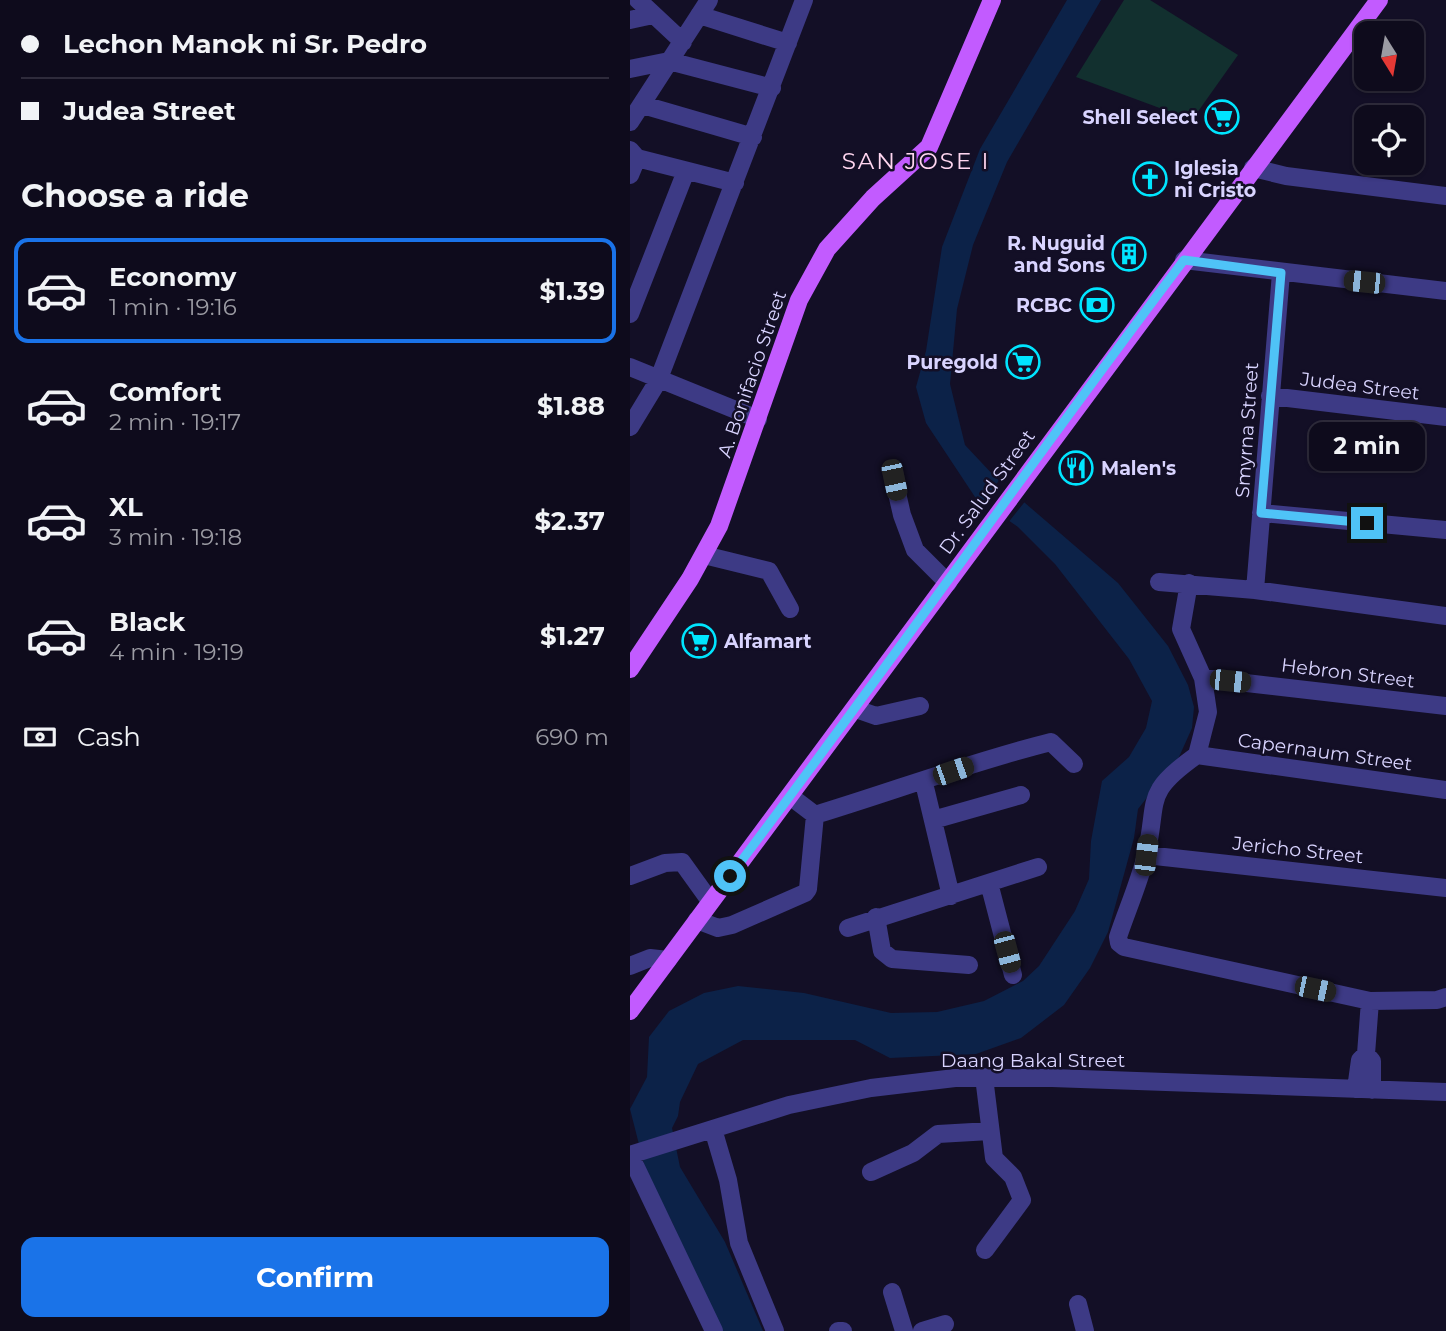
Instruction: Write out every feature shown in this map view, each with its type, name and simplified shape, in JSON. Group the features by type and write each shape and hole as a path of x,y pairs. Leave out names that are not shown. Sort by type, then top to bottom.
{"main road":[{"name":"A. Bonifacio Street","path":"630,669 704,555 731,497 799,300 827,249 873,198 929,147 992,0"},
{"name":"Dr. Salud Street","path":"630,1010 856,709 948,583 989,521 1380,0"}],"street":[{"path":"638,0 683,42"},
{"path":"630,427 658,381 772,88 788,43 797,1"},
{"path":"630,122 704,8 788,43"},
{"path":"630,20 653,15"},
{"path":"630,69 669,61 772,88"},
{"path":"643,105 753,137"},
{"path":"630,176 633,154 735,183"},
{"path":"1253,168 1286,176 1446,196"},
{"path":"630,314 686,171"},
{"path":"1184,260 1446,291"},
{"name":"Smyrna Street","path":"1255,590 1281,273"},
{"path":"630,367 658,381 758,419"},
{"name":"Judea Street","path":"1270,396 1446,417"},
{"path":"894,480 902,515 915,550 948,583"},
{"path":"1261,513 1446,530"},
{"path":"704,555 769,571 790,609"},
{"path":"1159,582 1255,590 1446,616"},
{"path":"1189,583 1181,629 1203,678 1208,712 1197,755 1169,778 1155,796 1146,855 1118,937 1124,947 1370,1001 1437,1000 1446,997"},
{"name":"Hebron Street","path":"1203,678 1446,706"},
{"path":"856,709 876,716 920,706"},
{"path":"815,815 924,783 999,755 1051,742 1074,764"},
{"name":"Capernaum Street","path":"1197,755 1446,790"},
{"path":"924,783 951,896"},
{"path":"933,820 1021,795"},
{"path":"790,796 815,815"},
{"path":"697,920 718,928 733,925 805,893 808,889 815,815"},
{"name":"Jericho Street","path":"1146,855 1446,888"},
{"path":"630,876 665,863 682,862 710,901"},
{"path":"848,928 1038,867"},
{"path":"989,883 1013,975"},
{"path":"876,917 882,951 892,958 969,965"},
{"path":"630,966 650,958 668,960"},
{"path":"1364,1089 1371,1061 1366,1054 1370,1001"},
{"path":"984,1077 994,1158 1013,1177 1022,1200 985,1250"},
{"name":"Daang Bakal Street","path":"632,1154 789,1105 871,1088 984,1077 1446,1092"},
{"path":"713,1129 728,1180 739,1243 775,1331"},
{"path":"871,1172 913,1153 938,1134 990,1131"},
{"path":"632,1154 714,1331"},
{"path":"892,1292 904,1331"},
{"path":"1078,1304 1084,1331"},
{"path":"922,1331 945,1324"}],"green space":[{"path":"1124,0 1150,0 1238,55 1192,120 1076,77"}],"water":[{"path":"1067,0 1101,0 1007,162 973,245 957,309 950,384 965,445 996,478 1118,583 1168,646 1188,685 1194,707 1192,728 1179,757 1138,809 1134,838 1108,932 1090,968 1064,1005 1021,1038 976,1054 890,1058 855,1040 743,1040 698,1064 680,1102 678,1116 672,1128 680,1167 725,1242 763,1331 720,1331 672,1222 646,1172 630,1109 647,1077 649,1037 669,1011 704,993 738,986 804,993 891,1013 937,1012 984,1001 1023,981 1039,966 1075,911 1089,879 1091,841 1102,781 1129,757 1146,728 1152,701 1129,659 1055,564 1018,527 975,497 926,423 916,387 926,351 942,247 980,149"}],"pier":[{"path":"1001,478 1027,499 1007,524 980,505"}],"place":[{"name":"Shell Select","path":"1222,117"},
{"name":"Iglesia ni Cristo","path":"1150,179"},
{"name":"R. Nuguid and Sons","path":"1129,254"},
{"name":"RCBC","path":"1097,305"},
{"name":"Puregold","path":"1023,362"},
{"name":"Malen's","path":"1076,468"},
{"name":"Alfamart","path":"699,641"}],"district":[{"name":"SAN JOSE I","path":"916,161"}],"route":[{"path":"730,876 856,709 948,583 989,521 1184,260 1281,273 1261,513 1367,523"}]}
